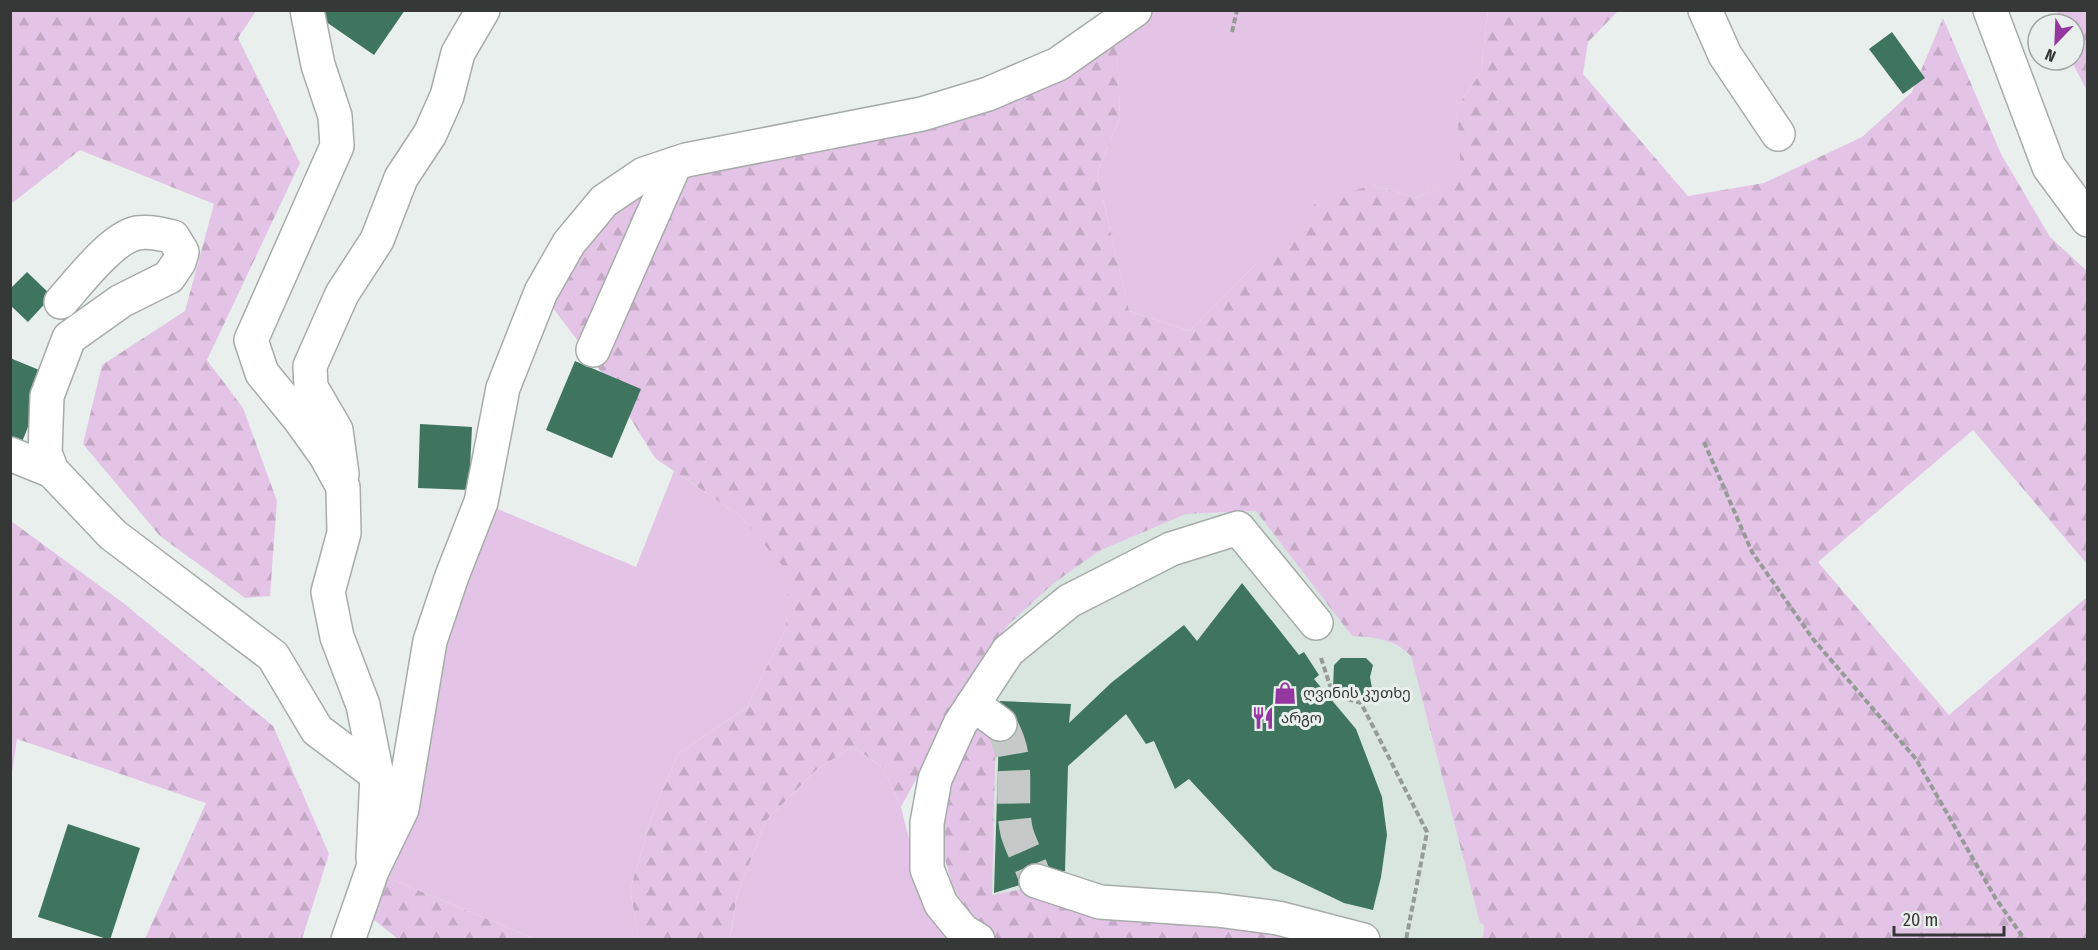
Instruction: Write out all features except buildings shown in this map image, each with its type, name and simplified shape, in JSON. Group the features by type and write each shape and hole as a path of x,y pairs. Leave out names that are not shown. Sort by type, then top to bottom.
{"street":[{"path":"307,10 318,65 335,116 337,146 251,340 262,373 319,446 343,487"},
{"path":"372,871 377,775 363,705 337,637 328,592 344,533 343,487 336,430 310,387 310,366 342,294 376,240 401,178 430,135 447,96 458,53 483,10"},
{"path":"348,939 372,871 402,809 430,641 482,502 503,388 541,292 569,243 604,201 645,174 675,164 740,148 922,114 988,94 1058,64 1135,10"},
{"path":"1705,10 1725,55 1778,134"},
{"path":"1990,10 2049,167 2088,220"},
{"path":"593,350 675,164"},
{"path":"61,302 106,252 135,233 161,233 173,237 182,252 179,262 169,277 121,302 69,338 47,396 45,453 52,471 113,535 273,656 317,730 377,775"},
{"path":"10,454 52,471"},
{"path":"978,939 963,931 941,904 927,869 927,823 935,779 960,724 1008,651 1069,601 1171,549 1238,528 1316,623"},
{"path":"973,704 1000,724"},
{"path":"1036,881 1100,902 1217,910 1278,918 1363,939"}],"path":[{"path":"1232,32 1237,10"},
{"path":"1704,442 1752,552 1813,639 1916,759 1996,899 2025,939"},
{"path":"1320,656 1333,695 1361,703 1427,832 1406,939"}],"shaded area":[{"path":"1257,511 1352,636 1379,637 1411,656 1480,923 1484,924 1483,939 1297,939 1028,888 992,895 996,727 959,701 986,651 1010,623 1054,583 1099,551 1186,514"}],"green space":[{"path":"11,10 256,11 238,38 300,163 207,360 243,408 277,501 270,596 245,598 160,536 83,444 102,365 185,311 214,204 80,150 11,204"},
{"path":"1115,11 1488,11 1481,72 1457,107 1462,175 1416,198 1373,185 1255,265 1190,331 1129,311 1097,173 1120,117"},
{"path":"1488,11 1618,11 1588,42 1583,74 1688,196 1764,183 1862,137 1912,92 1943,18 2001,154 2050,237 2087,271 2087,564 1973,430 1818,562 1949,715 2087,597 2087,939 1483,939 1484,925 1480,923 1411,656 1391,642 1352,636 1256,511 1186,514 1099,551 1054,583 1010,623 986,651 901,807 884,769 853,746 815,771 766,821 737,895 730,939 639,939 630,890 652,816 678,754 746,708 786,629 788,572 740,516 655,458 605,377 541,292 644,174 922,114 1116,26 1120,117 1097,173 1129,311 1190,331 1318,201 1373,185 1416,198 1461,175 1457,107 1481,72"},
{"path":"2087,11 2087,91 2077,72 2086,72 2086,12 2057,12"},
{"path":"674,471 740,516 789,572 786,629 746,708 678,754 652,816 630,890 639,939 535,939 372,871 481,502 636,567"},
{"path":"11,521 122,602 273,726 329,854 302,939 145,939 206,803 17,739 11,779"},
{"path":"978,724 996,727 992,895 1028,888 1267,928 1297,939 947,939 955,895 941,845 950,787"},
{"path":"853,746 884,769 901,807 913,855 955,895 947,939 730,940 737,895 766,821 815,771"},
{"path":"372,871 535,939 398,939 358,907"}],"tunnel":[{"path":"1000,724 1011,751 1017,833 1036,881"}],"place":[{"name":"ღვინის კუთხე","path":"1285,693"},
{"name":"არგო","path":"1263,718"}]}
